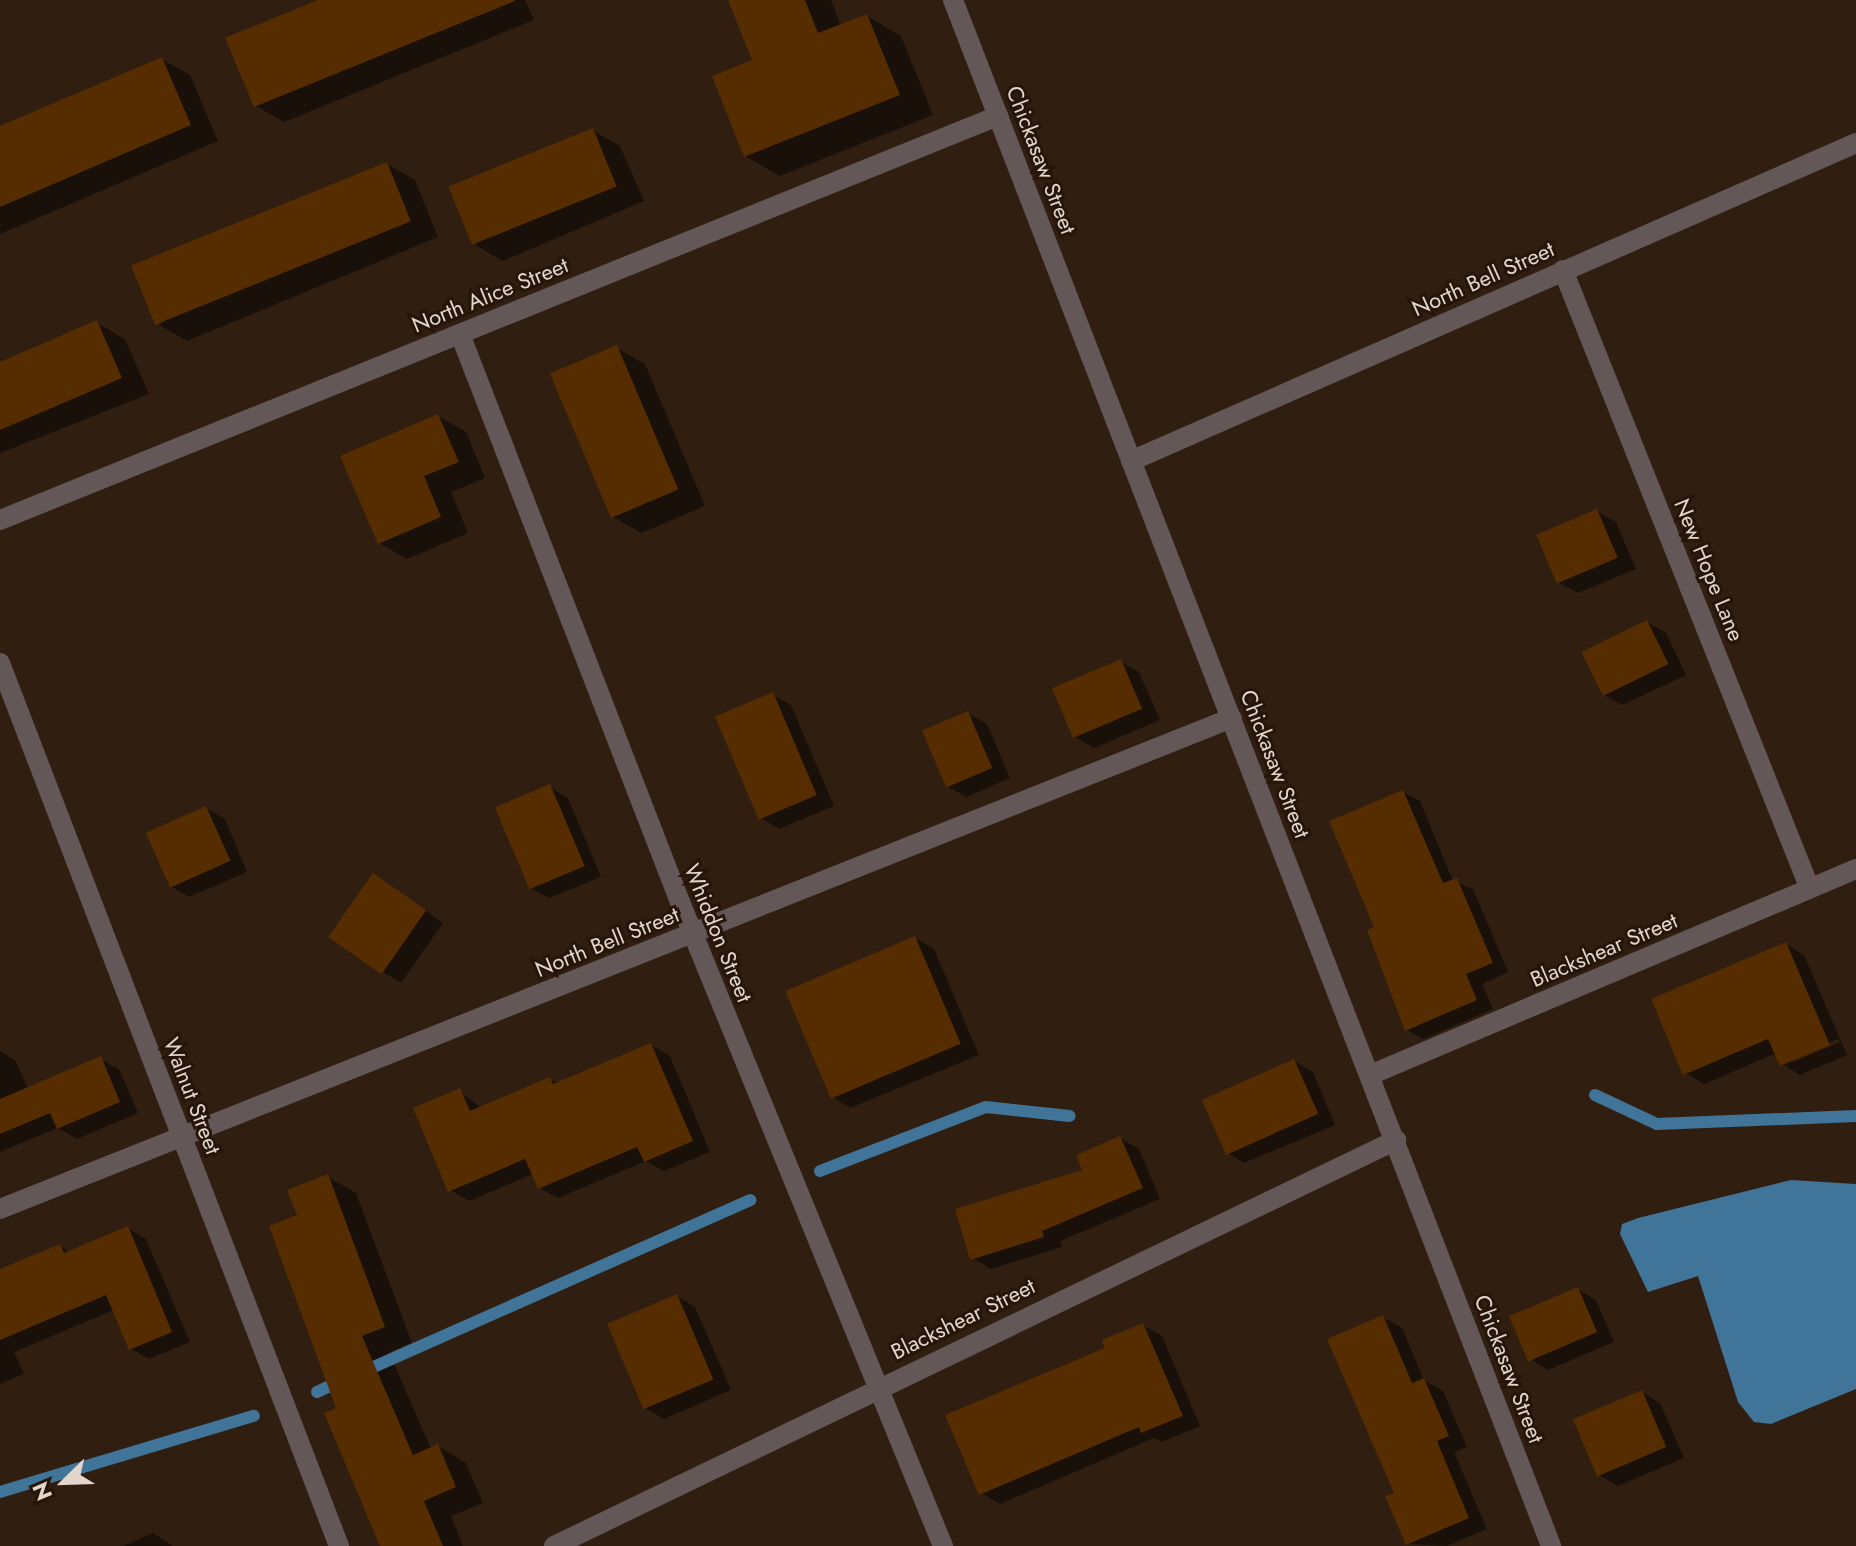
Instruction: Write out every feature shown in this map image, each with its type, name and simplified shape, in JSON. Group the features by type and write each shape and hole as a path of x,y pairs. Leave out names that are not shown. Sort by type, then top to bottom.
{"street":[{"name":"Chickasaw Street","path":"953,0 1551,1546"},
{"name":"North Alice Street","path":"0,520 998,116"},
{"name":"North Bell Street","path":"1131,461 1856,143"},
{"name":"New Hope Lane","path":"1563,270 1810,889"},
{"name":"Whiddon Street","path":"460,334 692,934 852,1332 879,1387 943,1546"},
{"name":"Walnut Street","path":"0,663 339,1546"},
{"name":"North Bell Street","path":"0,1209 1232,718"},
{"name":"Blackshear Street","path":"1370,1075 1856,869"},
{"name":"Blackshear Street","path":"554,1546 1396,1140"}],"water":[{"path":"1791,1180 1856,1184 1856,1389 1771,1424 1754,1422 1738,1402 1698,1276 1648,1292 1620,1234 1622,1224 1638,1218"}],"building":[{"path":"318,0 515,1 254,107 225,38"},
{"path":"728,0 805,0 818,33 867,14 900,95 744,157 712,76 752,60"},
{"path":"162,57 191,125 0,207 0,126"},
{"path":"593,128 617,186 472,245 448,186"},
{"path":"387,162 411,221 155,325 131,265"},
{"path":"97,320 122,378 0,430 0,362"},
{"path":"617,345 678,490 611,518 550,374"},
{"path":"438,414 459,462 424,476 441,517 378,544 340,456"},
{"path":"1597,509 1618,558 1557,584 1536,535"},
{"path":"1647,620 1668,664 1603,696 1581,652"},
{"path":"1121,659 1142,709 1073,738 1052,688"},
{"path":"773,692 817,795 759,820 715,717"},
{"path":"968,711 992,768 946,788 922,731"},
{"path":"550,784 585,866 530,889 495,807"},
{"path":"1403,790 1443,883 1457,878 1493,963 1466,974 1477,1000 1405,1031 1367,930 1374,927 1329,821"},
{"path":"206,806 230,861 170,888 146,833"},
{"path":"373,873 426,910 382,974 328,937"},
{"path":"915,936 961,1044 831,1099 785,991"},
{"path":"1786,942 1830,1045 1780,1066 1768,1039 1683,1075 1651,999"},
{"path":"651,1043 693,1141 644,1162 637,1147 538,1189 525,1159 448,1192 413,1108 460,1088 470,1111 550,1077 553,1084"},
{"path":"101,1056 120,1102 57,1129 50,1113 0,1134 0,1099"},
{"path":"1294,1059 1318,1114 1226,1155 1202,1100"},
{"path":"1120,1136 1143,1188 1042,1231 1044,1237 970,1260 955,1209 1082,1170 1076,1155"},
{"path":"328,1174 385,1327 362,1336 413,1455 438,1444 456,1487 424,1501 443,1546 380,1546 324,1413 336,1408 269,1226 297,1215 287,1190"},
{"path":"128,1226 172,1332 129,1350 106,1295 0,1340 0,1269 60,1244 64,1253"},
{"path":"1578,1287 1597,1332 1528,1361 1509,1316"},
{"path":"677,1294 713,1380 643,1409 607,1324"},
{"path":"1383,1315 1412,1383 1424,1378 1449,1436 1437,1441 1469,1518 1406,1545 1385,1496 1394,1493 1327,1339"},
{"path":"1143,1323 1183,1416 1141,1433 1139,1427 979,1495 945,1415 1105,1348 1102,1340"},
{"path":"1642,1390 1666,1447 1597,1476 1573,1419"}],"waterway":[{"path":"1595,1095 1657,1124 1856,1116"},
{"path":"820,1171 986,1107 1070,1116"},
{"path":"360,1373 750,1200"},
{"path":"317,1392 343,1380"},
{"path":"0,1492 254,1416"}]}
